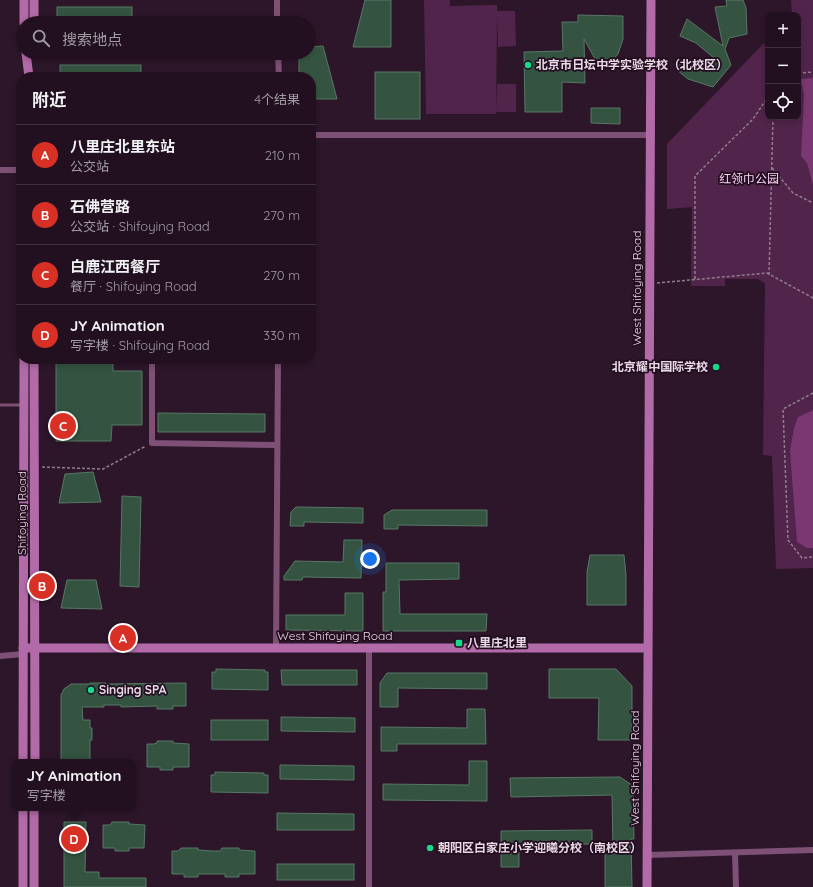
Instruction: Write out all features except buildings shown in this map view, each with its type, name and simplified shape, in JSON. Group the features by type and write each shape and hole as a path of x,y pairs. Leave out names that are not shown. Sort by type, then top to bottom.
{"street":[{"path":"24,0 24,16"},
{"path":"34,0 34,16"},
{"path":"277,0 277,16"},
{"name":"West Shifoying Road","path":"647,887 651,0"},
{"path":"27,60 29,72"},
{"path":"30,72 32,60"},
{"path":"278,60 279,72"},
{"path":"316,135 650,135"},
{"path":"0,170 16,170"},
{"path":"23,759 24,364"},
{"name":"Shifoying Road","path":"34,364 34,759"},
{"path":"152,364 152,444 277,445"},
{"path":"276,648 278,364"},
{"name":"West Shifoying Road","path":"23,651 34,648 647,648"},
{"path":"369,648 369,887"},
{"path":"0,656 23,651"},
{"path":"23,811 23,887"},
{"path":"34,811 34,887"},
{"path":"647,855 813,850"},
{"path":"735,853 736,887"}],"lane":[{"path":"0,405 24,405"}],"path":[{"path":"801,73 813,72"},
{"path":"696,279 695,176 753,119 765,101"},
{"path":"769,275 773,120"},
{"path":"772,168 793,192 813,203"},
{"path":"650,283 767,273 813,298"},
{"path":"813,393 783,409 788,540 802,558 813,558"},
{"path":"34,467 103,469 152,444"}],"green space":[{"path":"424,0 450,0 450,6 497,5 497,11 515,11 516,46 498,47 497,16 496,114 426,114"},
{"name":"红领巾公园","path":"791,0 813,0 813,568 776,569 772,456 763,455 765,283 758,279 725,279 725,286 691,286 692,207 667,209 667,144 765,44 765,120 801,120 801,12 792,12"},
{"path":"497,84 516,84 516,112 496,112"}],"shaded area":[{"path":"813,78 813,185 807,163 801,156 804,96 801,79"},
{"path":"813,410 813,548 807,548 797,542 790,451 794,428 798,417"}],"place":[{"name":"北京市日坛中学实验学校（北校区）","path":"528,65"},
{"name":"北京耀中国际学校","path":"716,367"},
{"name":"白鹿江西餐厅","path":"63,426"},
{"name":"石佛营路","path":"42,586"},
{"name":"八里庄北里东站","path":"123,638"},
{"name":"八里庄北里","path":"459,643"},
{"name":"Singing SPA","path":"91,690"},
{"name":"JY Animation","path":"74,839"},
{"name":"朝阳区白家庄小学迎曦分校（南校区）","path":"430,848"}]}
